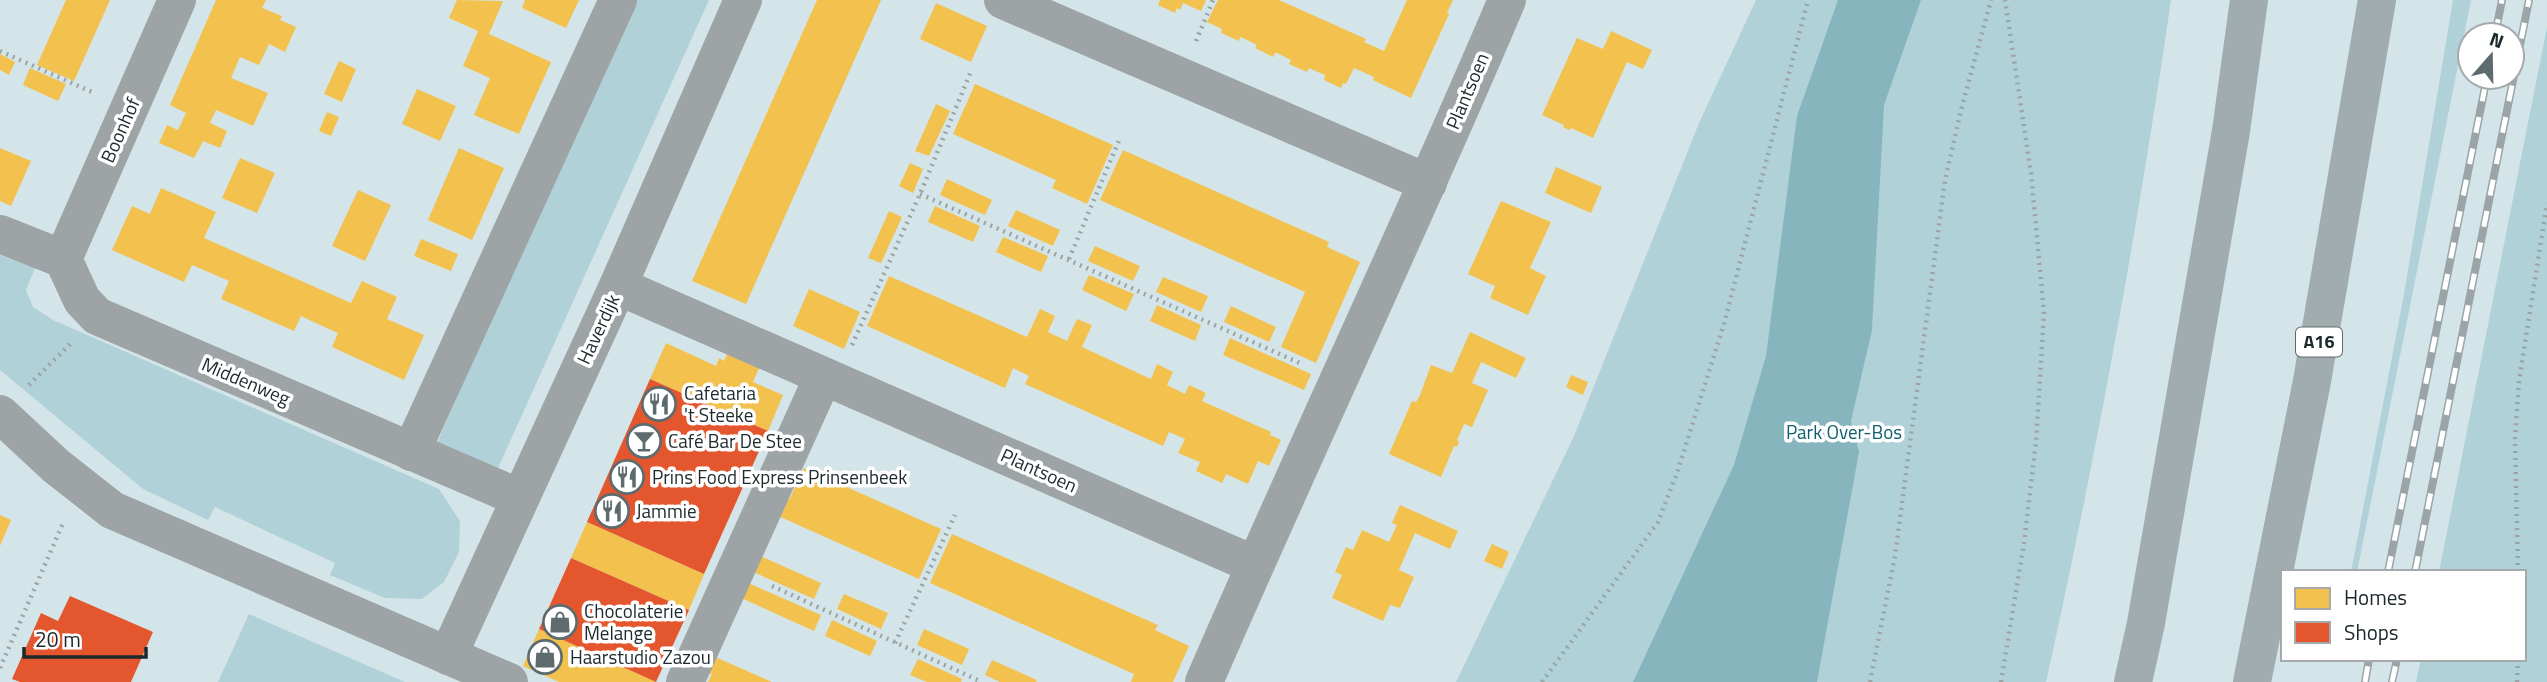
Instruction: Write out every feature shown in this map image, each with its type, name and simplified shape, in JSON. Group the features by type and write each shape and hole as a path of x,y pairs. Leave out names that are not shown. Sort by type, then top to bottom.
{"highway":[{"path":"2133,682 2148,610 2231,131 2249,0"},
{"name":"A16","path":"2252,682 2312,381 2377,0"}],"street":[{"name":"Boonhof","path":"63,259 177,0"},
{"path":"411,452 618,0"},
{"name":"Haverdijk","path":"448,656 618,286 743,0"},
{"path":"1003,0 1428,183"},
{"name":"Plantsoen","path":"1205,682 1507,0"},
{"path":"0,234 63,259 82,300 97,316"},
{"name":"Plantsoen","path":"618,286 1255,565"},
{"name":"Middenweg","path":"97,316 520,498"},
{"path":"685,682 736,570 829,380"},
{"path":"10,404 56,466 112,510 509,682"}],"path":[{"path":"1542,682 1658,522 1724,324 1808,0"},
{"path":"1870,682 1895,556 1945,180 1991,0"},
{"path":"2001,682 2024,544 2036,442 2044,313 2031,173 2005,0"},
{"path":"0,51 129,109"},
{"path":"829,380 920,194 972,69"},
{"path":"1069,259 1120,138"},
{"path":"920,194 1339,381"},
{"path":"2518,570 2515,439 2519,381 2547,203"},
{"path":"10,404 97,316"},
{"path":"0,668 80,484"},
{"path":"895,643 955,515"},
{"path":"736,570 982,682"},
{"path":"2517,682 2518,661"}],"green space":[{"path":"630,0 709,0 494,477 434,450"},
{"name":"Park Over-Bos","path":"1756,0 2171,0 2115,342 2046,682 1456,682 1574,436 1699,123"},
{"path":"2453,0 2471,0 2467,21 2456,21 2456,75 2357,570 2351,570 2404,294"},
{"path":"2547,27 2547,682 2416,682 2421,661 2526,661 2526,570 2439,570"},
{"path":"0,255 35,268 26,290 33,307 53,320 439,489 460,521 459,552 444,582 422,599 385,598 330,575 335,563 215,507 208,520 143,489 0,370"},
{"path":"249,614 405,682 218,682"}],"shaded area":[{"path":"1838,0 1921,0 1884,105 1872,330 1851,421 1859,452 1817,682 1633,682 1734,465 1766,356 1797,116"}],"building: Homes":[{"path":"66,0 110,0 74,81 37,65"},
{"path":"216,0 266,0 262,8 282,16 280,20 296,27 285,52 269,44 259,65 240,57 231,78 268,93 253,126 216,110 210,123 227,131 220,148 203,141 194,158 159,143 167,125 178,130 186,113 170,105"},
{"path":"457,0 503,1 489,34 551,62 519,134 474,115 490,78 463,66 478,31 449,18"},
{"path":"525,0 579,0 566,28 522,8"},
{"path":"817,0 881,0 746,304 692,281"},
{"path":"1160,0 1206,0 1201,11 1183,3 1175,13 1158,5"},
{"path":"1218,0 1279,0 1366,39 1364,42 1384,51 1407,0 1453,0 1411,98 1354,68 1341,88 1324,80 1325,75 1309,68 1307,72 1289,64 1291,60 1277,53 1273,57 1243,38 1240,37 1239,41 1221,33 1222,29 1207,22"},
{"path":"936,3 987,26 971,62 920,39"},
{"path":"1611,31 1652,50 1643,69 1627,62 1593,138 1571,128 1569,130 1542,115 1577,38 1603,49"},
{"path":"0,54 15,62 9,75 0,70"},
{"path":"339,61 356,69 342,102 324,94"},
{"path":"30,68 66,84 58,101 23,85"},
{"path":"975,84 1113,145 1087,204 1052,188 1056,180 953,134"},
{"path":"417,89 456,106 440,141 402,124"},
{"path":"936,104 950,111 929,156 915,151"},
{"path":"327,112 339,117 331,136 319,131"},
{"path":"0,148 31,161 11,206 0,201"},
{"path":"459,148 504,168 472,240 428,220"},
{"path":"1123,150 1329,242 1327,247 1360,262 1316,363 1281,347 1305,292 1100,200"},
{"path":"240,158 275,173 257,213 222,198"},
{"path":"910,163 923,169 913,193 899,186"},
{"path":"1556,167 1602,187 1591,213 1545,193"},
{"path":"947,179 992,200 985,215 940,195"},
{"path":"161,188 216,212 204,238 351,303 362,281 397,297 387,319 424,335 404,380 332,347 338,333 301,316 294,331 221,299 229,281 192,265 184,282 112,250 132,206 150,214"},
{"path":"358,190 391,205 365,261 332,246"},
{"path":"1501,201 1551,222 1530,268 1546,276 1528,315 1490,298 1495,286 1468,274"},
{"path":"935,206 980,226 973,242 928,222"},
{"path":"1016,210 1060,230 1053,246 1008,226"},
{"path":"889,211 902,217 881,263 868,258"},
{"path":"1003,237 1048,256 1041,272 996,252"},
{"path":"421,239 458,254 451,271 414,256"},
{"path":"1095,246 1140,266 1133,281 1088,261"},
{"path":"1089,275 1134,294 1126,311 1082,290"},
{"path":"889,276 1027,337 1040,309 1055,316 1048,332 1067,341 1077,319 1092,325 1082,347 1151,379 1157,364 1173,372 1167,385 1185,394 1189,385 1206,393 1202,401 1271,432 1270,435 1281,440 1269,466 1258,461 1248,484 1226,474 1222,483 1196,471 1200,462 1178,453 1185,439 1169,432 1163,446 1025,384 1029,376 1013,368 1005,388 867,326"},
{"path":"1163,277 1208,296 1201,312 1156,292"},
{"path":"809,289 860,312 844,349 793,326"},
{"path":"1157,305 1201,325 1195,341 1150,321"},
{"path":"1231,306 1276,327 1269,342 1224,322"},
{"path":"1470,332 1526,358 1516,378 1481,362 1472,383 1488,390 1472,427 1464,424 1457,447 1454,446 1441,477 1389,454 1412,401 1416,402 1420,395 1431,365 1452,373"},
{"path":"1230,338 1311,374 1304,390 1223,355"},
{"path":"666,343 716,366 719,358 724,361 727,354 759,368 753,382 783,395 768,431 650,379"},
{"path":"1571,375 1588,382 1583,395 1566,387"},
{"path":"804,468 941,529 919,579 776,515 784,497 789,500"},
{"path":"1400,505 1458,531 1450,549 1415,533 1399,570 1414,577 1400,608 1390,605 1383,621 1332,598 1342,575 1335,572 1346,547 1353,550 1362,530 1389,542 1397,525 1392,523"},
{"path":"0,515 11,520 0,546"},
{"path":"587,522 704,574 689,610 571,558"},
{"path":"952,534 1158,625 1155,630 1189,646 1173,682 1131,682 1134,674 930,583"},
{"path":"1492,544 1509,552 1502,569 1484,561"},
{"path":"758,555 821,583 814,599 751,571"},
{"path":"746,582 821,615 814,631 739,597"},
{"path":"844,594 888,613 881,629 837,609"},
{"path":"832,620 877,641 870,656 825,636"},
{"path":"539,629 656,682 559,682 523,666"},
{"path":"924,629 969,649 962,665 917,645"},
{"path":"713,656 772,682 708,682 712,674 706,672"},
{"path":"918,659 962,679 961,682 927,682 910,675"},
{"path":"992,660 1037,680 1000,682 985,675"}],"building: Shops":[{"path":"650,379 768,431 704,574 587,522"},
{"path":"571,558 689,610 656,682 539,629"},
{"path":"70,596 153,632 131,682 20,682 12,679 41,613 58,621"}],"railway":[{"path":"2498,21 2502,0"},
{"path":"2415,570 2529,0"},
{"path":"2388,570 2484,91"},
{"path":"2365,682 2369,661"},
{"path":"2392,682 2397,661"}],"place":[{"name":"Cafetaria 't Steeke","path":"659,404"},
{"name":"Café Bar De Stee","path":"644,441"},
{"name":"Prins Food Express Prinsenbeek","path":"627,477"},
{"name":"Jammie","path":"612,511"},
{"name":"Chocolaterie Melange","path":"560,622"},
{"name":"Haarstudio Zazou","path":"545,657"}]}
